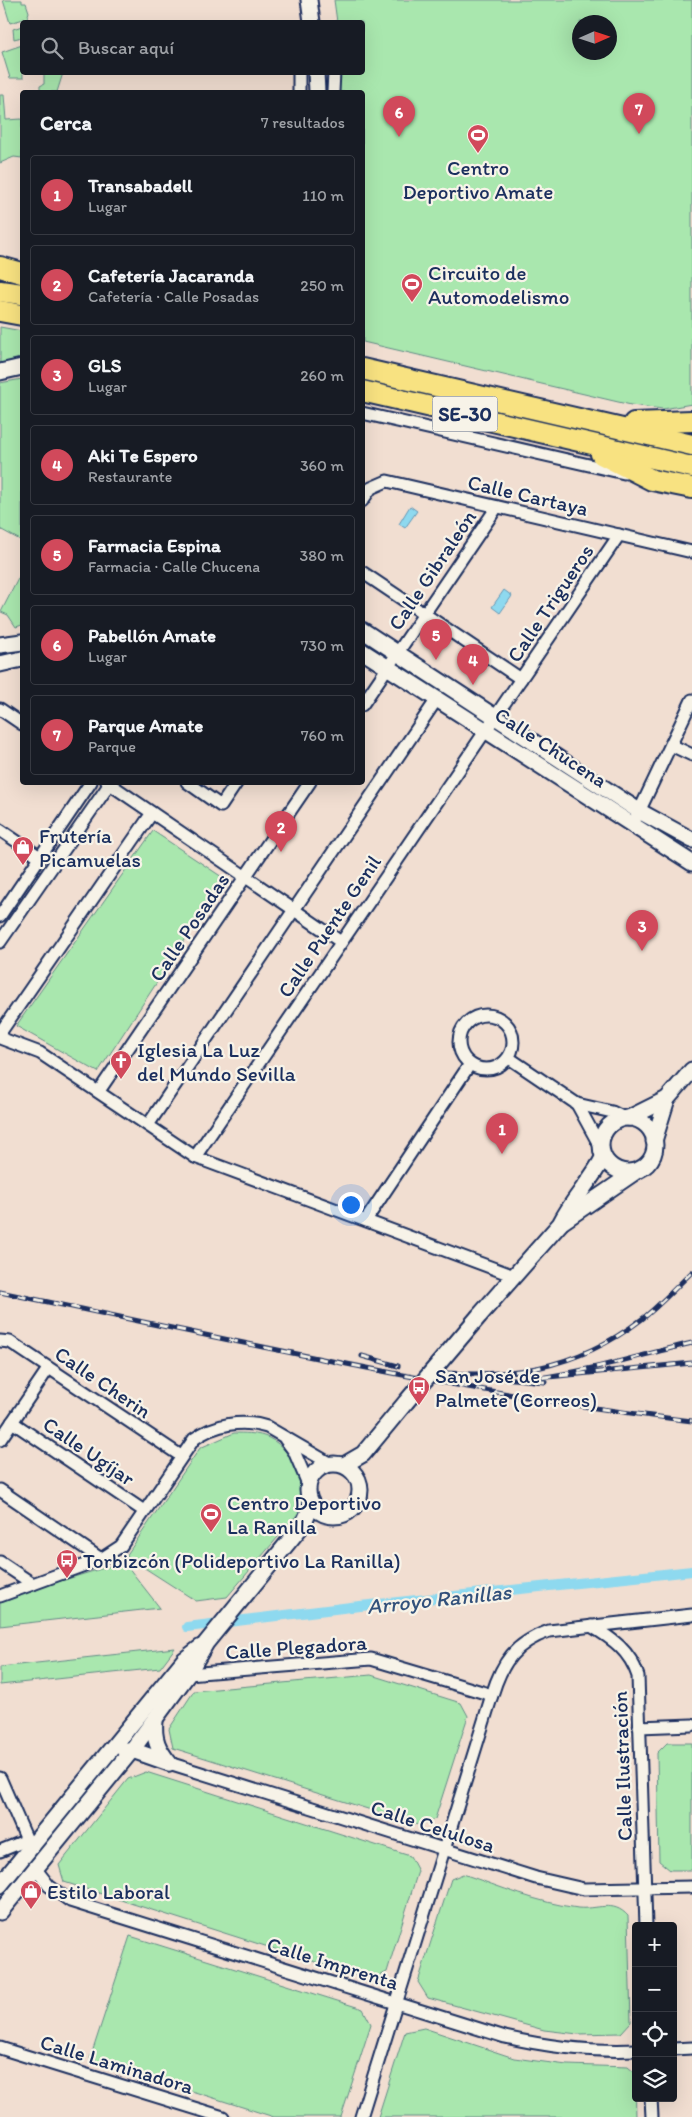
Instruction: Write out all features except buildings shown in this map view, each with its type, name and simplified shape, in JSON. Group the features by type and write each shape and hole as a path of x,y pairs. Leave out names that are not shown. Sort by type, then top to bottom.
{"highway":[{"path":"0,267 20,272"},
{"path":"0,291 20,294"},
{"path":"0,311 20,315"},
{"name":"SE-30","path":"365,369 692,445"},
{"name":"SE-30","path":"365,392 692,467"},
{"path":"602,424 692,421"},
{"path":"568,438 652,480 692,488"}],"street":[{"path":"309,0 312,20"},
{"path":"299,75 299,90"},
{"path":"316,75 317,90"},
{"path":"333,90 334,75"},
{"path":"0,372 20,367"},
{"path":"365,414 652,480"},
{"name":"Calle Cartaya","path":"365,497 371,488 387,482 692,552"},
{"name":"Calle Gibraleón","path":"398,654 497,507"},
{"name":"Calle Trigueros","path":"495,717 619,535"},
{"path":"365,574 521,679"},
{"name":"Calle Chucena","path":"365,632 495,717 636,818 692,863"},
{"path":"0,645 20,642"},
{"name":"Calle Chucena","path":"365,653 486,731 636,818 692,840"},
{"path":"365,701 398,654"},
{"path":"0,664 20,659"},
{"path":"148,1124 438,699"},
{"path":"636,818 692,700"},
{"path":"0,709 20,723"},
{"name":"Calle Puente Genil","path":"195,1157 495,717"},
{"path":"670,745 692,755"},
{"path":"0,916 89,785"},
{"path":"0,942 108,785"},
{"path":"112,785 341,942"},
{"path":"191,785 221,806 235,785"},
{"name":"Calle Posadas","path":"99,1091 308,785"},
{"path":"0,1033 152,813"},
{"path":"0,830 40,857"},
{"path":"480,1015 495,1016 508,1026 514,1042 509,1058 495,1068 478,1068 470,1064 460,1049 459,1040 466,1023 480,1015"},
{"path":"0,1038 40,1053 195,1157 514,1276"},
{"path":"283,1436 294,1451 308,1484 309,1498 318,1509 340,1515 354,1506 360,1491 356,1475 363,1454 479,1316 560,1224 650,1162 655,1148 654,1141 647,1126 639,1120 576,1104 509,1058"},
{"path":"366,1220 470,1064"},
{"path":"654,1141 667,1099 692,1070"},
{"path":"560,1224 568,1208 594,1176 602,1153 602,1137 606,1128 613,1122 667,1099"},
{"path":"576,1104 610,1166 618,1170 634,1172"},
{"name":"Calle Cherin","path":"2,1340 181,1456"},
{"path":"0,1440 48,1369"},
{"name":"Calle Ugíjar","path":"12,1422 144,1511"},
{"path":"0,1596 101,1559 121,1546 194,1439 219,1426 239,1423 258,1424 356,1475"},
{"path":"308,1484 316,1470 363,1454"},
{"path":"0,1490 101,1559"},
{"path":"4,1908 155,1721 188,1674 206,1643 304,1523 318,1509"},
{"path":"0,1562 33,1584"},
{"path":"361,2117 499,1672 511,1655 536,1635 548,1631 692,1615"},
{"name":"Calle Ilustración","path":"591,1626 612,1638 628,1654 638,1676 646,1922"},
{"path":"0,1885 30,1843 184,1660 206,1643"},
{"name":"Calle Plegadora","path":"188,1674 371,1659 492,1695"},
{"path":"155,1721 154,1735 158,1748 169,1763"},
{"path":"639,1727 692,1725"},
{"path":"110,1750 132,1750 169,1763"},
{"name":"Calle Celulosa","path":"169,1763 536,1878 584,1889 692,1887"},
{"path":"0,1778 30,1843 35,1868"},
{"path":"0,1851 30,1843"},
{"path":"4,1908 30,1843"},
{"name":"Calle Imprenta","path":"35,1868 49,1886 70,1901 505,2037 548,2047 590,2051 632,2050"},
{"name":"Calle Laminadora","path":"0,2048 223,2117"},
{"path":"677,2049 692,2048"},
{"path":"651,2102 652,2117"}],"green space":[{"path":"3,0 22,0 22,3 26,3 29,12 27,18 10,23"},
{"name":"Centro Deportivo Amate","path":"334,0 692,0 692,404 663,409 631,405 365,342 365,90 339,90 339,75 365,75 365,20 337,20"},
{"path":"20,27 20,38 14,39 13,29"},
{"path":"20,46 20,75 23,75 23,78 10,78 2,52"},
{"path":"44,75 62,75 58,90 40,90 40,86 44,84"},
{"path":"0,95 4,95 6,120 20,119 20,158 14,157 0,163"},
{"path":"0,327 20,331 20,360 0,364"},
{"path":"20,379 20,540 0,529 0,383"},
{"path":"20,575 20,626 16,627 8,615 1,612"},
{"path":"153,831 225,879 98,1072 16,1026"},
{"name":"Centro Deportivo La Ranilla","path":"234,1433 264,1436 282,1448 295,1467 299,1478 302,1500 301,1510 227,1597 196,1601 126,1556 200,1448"},
{"path":"124,1562 160,1608 0,1626 0,1599"},
{"path":"175,1648 160,1668 0,1685 0,1667"},
{"path":"371,1675 461,1703 468,1716 435,1819 419,1825 173,1748 169,1729 194,1691"},
{"path":"667,1743 692,1743 692,1870 670,1870 659,1861 657,1753"},
{"path":"146,1772 410,1856 418,1871 387,1972 372,1980 64,1882 59,1865 128,1779"},
{"path":"463,1874 520,1894 563,1906 578,1908 611,1907 617,1908 628,1916 631,2022 621,2033 578,2034 544,2030 428,1998 418,1982 451,1879"},
{"path":"130,1936 363,2009 371,2024 341,2117 274,2117 90,2059"},
{"path":"424,2028 514,2058 567,2065 628,2067 632,2070 632,2102 636,2102 636,2117 378,2117 405,2032"}],"water":[{"path":"410,506 417,511 405,528 399,524"},
{"path":"504,590 512,596 500,613 492,607"}],"waterway":[{"name":"Arroyo Ranillas","path":"187,1627 351,1607 692,1571"}],"railway":[{"path":"425,1371 484,1374 512,1372 539,1368 566,1360 592,1350 642,1319 692,1272"},
{"path":"0,1292 344,1364 518,1396 692,1421"},
{"path":"692,1343 596,1367 538,1378 692,1363"},
{"path":"362,1356 398,1366"},
{"path":"503,1378 545,1382"}],"place":[{"name":"Parque Amate","path":"639,134"},
{"name":"Pabellón Amate","path":"399,137"},
{"name":"Centro Deportivo Amate","path":"478,154"},
{"name":"Circuito de Automodelismo","path":"412,303"},
{"name":"Farmacia Espina","path":"436,660"},
{"name":"Aki Te Espero","path":"473,685"},
{"name":"Cafetería Jacaranda","path":"281,852"},
{"name":"Frutería Picamuelas","path":"23,866"},
{"name":"GLS","path":"642,951"},
{"name":"Iglesia La Luz del Mundo Sevilla","path":"121,1080"},
{"name":"Transabadell","path":"502,1154"},
{"name":"San José de Palmete (Correos)","path":"419,1406"},
{"name":"Centro Deportivo La Ranilla","path":"211,1533"},
{"name":"Torbizcón (Polideportivo La Ranilla)","path":"67,1579"},
{"name":"Estilo Laboral","path":"31,1910"}]}
